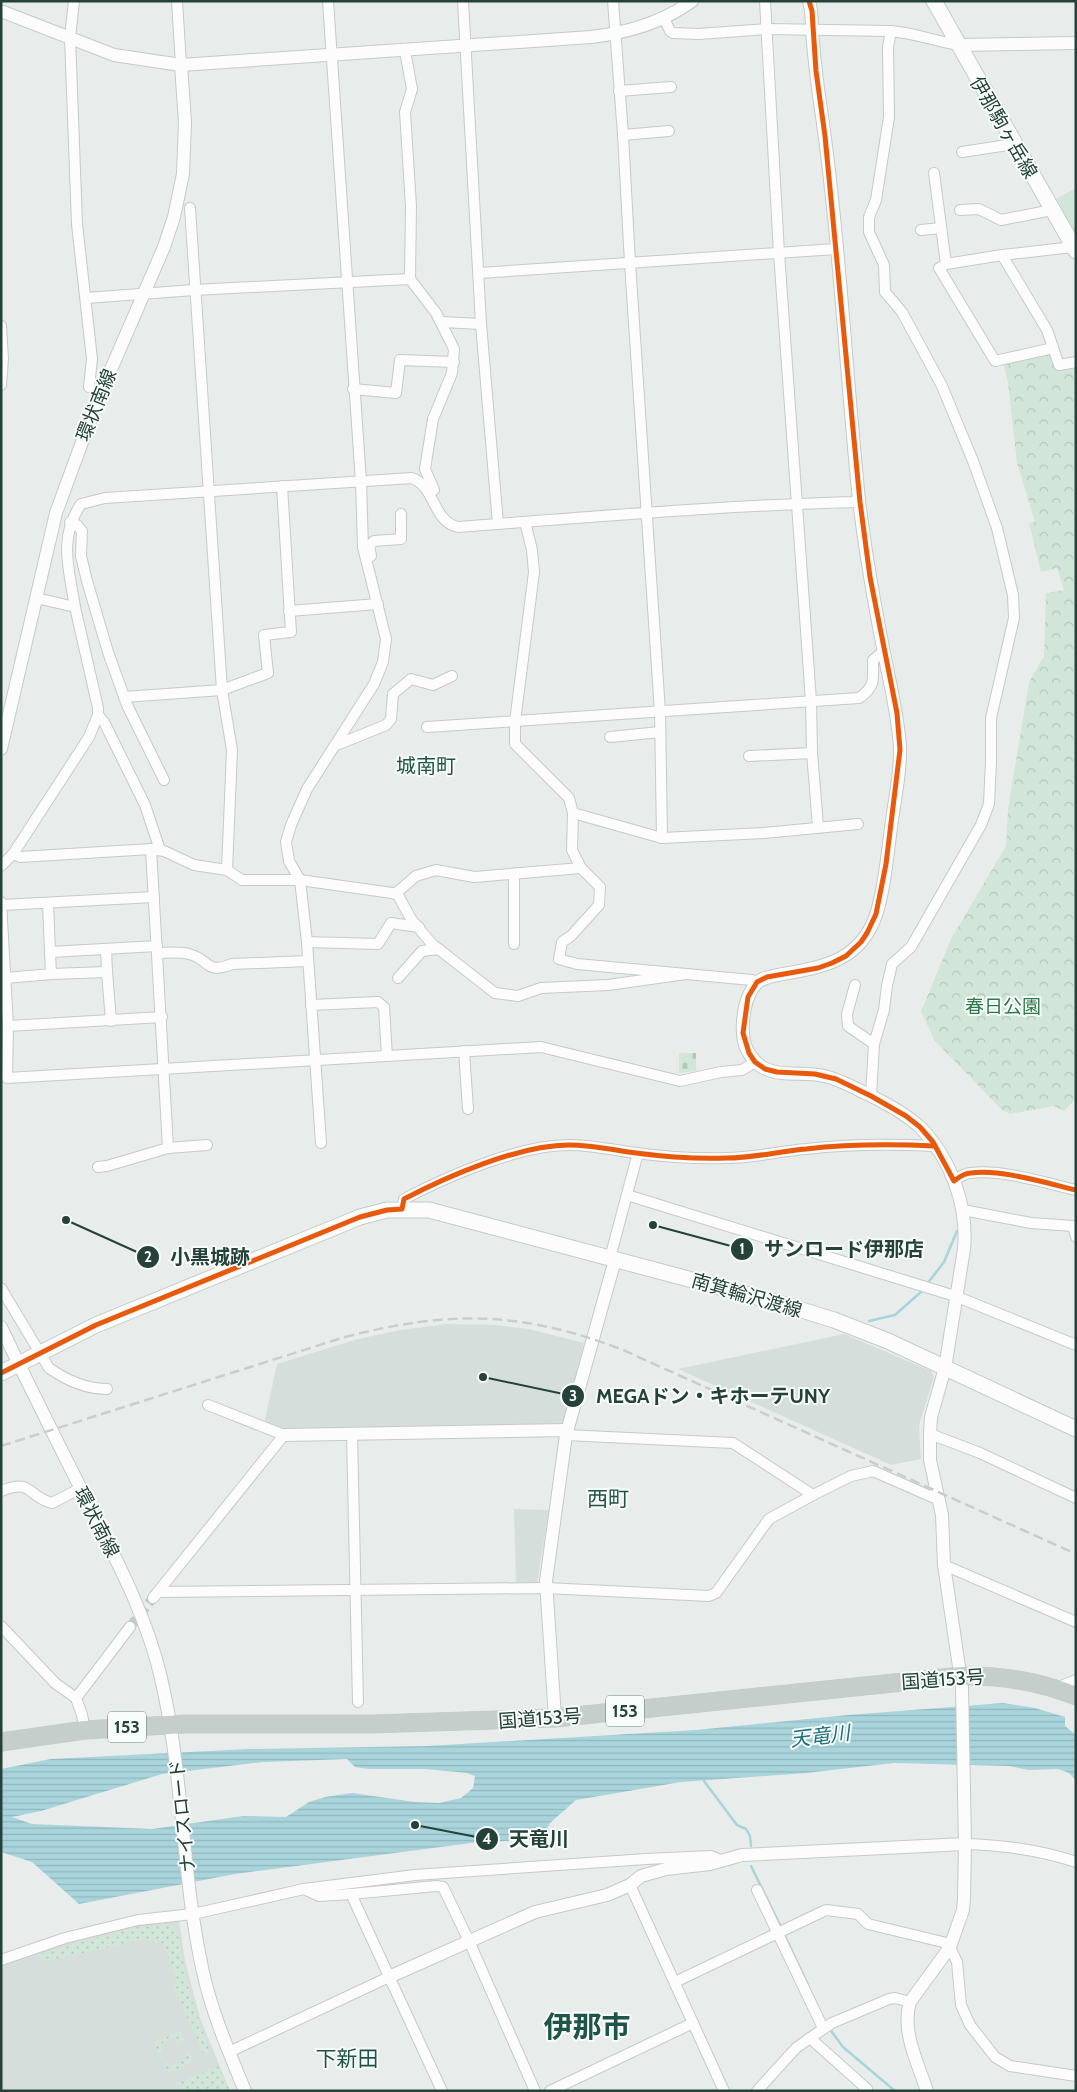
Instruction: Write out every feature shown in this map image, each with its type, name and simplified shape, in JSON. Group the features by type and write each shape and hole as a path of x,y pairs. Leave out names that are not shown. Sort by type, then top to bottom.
{"highway":[{"name":"国道153号","path":"1,1742 85,1730 170,1725 382,1724 555,1718 961,1682 994,1676 1056,1688 1076,1696"}],"main road":[{"name":"伊那駒ヶ岳線","path":"934,1 1074,249"},
{"name":"南箕輪沢渡線","path":"1,1373 96,1324 360,1217 387,1210 402,1209 436,1212 778,1303 834,1320 888,1341 1076,1429"}],"street":[{"path":"74,1 70,37 77,224 92,359 89,387"},
{"path":"177,1 181,65"},
{"path":"321,1143 307,942 300,880 289,861 286,842 291,825 307,789 374,684 383,662 386,639 363,548 361,482 353,389 328,1"},
{"path":"463,1 481,324 498,524"},
{"path":"613,1 660,712 662,838"},
{"path":"1,11 114,55 181,65 544,42 615,34 636,29 664,18 692,1"},
{"path":"765,1 779,253 811,701 812,752 818,826"},
{"path":"808,1 812,11 816,72 826,136 860,502 870,577 896,713 900,750 886,864 876,914 861,942 846,956 818,968 767,977 757,982 748,997 743,1033 745,1044 755,1062 765,1069 777,1072 814,1074 836,1079 871,1096 906,1116 920,1127 935,1146 954,1180 963,1210 965,1234 945,1368 931,1417 930,1434 930,1460 939,1500 944,1565 961,1682 965,1841 963,1910 950,1945 910,2002 907,2024 927,2091"},
{"path":"664,18 670,31 673,33 699,34 767,29 812,29 910,32 934,41 958,45 1076,43"},
{"path":"871,1096 874,1044 884,1010 892,964 911,947 985,815 989,804 991,718 1014,618 1013,595 997,528 973,461 942,386 902,312 885,292 884,265 869,232 869,217 876,200 889,117 888,47 891,31"},
{"path":"405,51 412,89 405,112 411,206 410,280 442,322 454,349 452,373 433,419 425,469 438,499 436,508"},
{"name":"環状南線","path":"1,748 56,513 74,459 144,294 174,217 183,174 185,122 181,65"},
{"path":"619,90 672,86"},
{"path":"623,135 669,131"},
{"path":"962,152 1014,144"},
{"path":"934,173 946,264"},
{"path":"190,208 222,690 232,750 227,870"},
{"path":"960,210 979,209 1001,220 1052,210"},
{"path":"920,230 941,228"},
{"path":"479,274 836,249"},
{"path":"1053,348 995,361 939,268 946,264 1002,255 1074,249"},
{"path":"1002,255 1047,330 1059,365 1076,362"},
{"path":"86,298 194,290 410,280"},
{"path":"442,322 481,324"},
{"path":"1,326 3,359 1,385"},
{"path":"353,389 396,393 400,360 454,362"},
{"path":"1,866 13,854 89,738 98,714 75,607 67,552 66,537 70,522 81,504 92,500 412,478 424,485 444,521 458,527 647,512 797,503 860,502"},
{"path":"124,697 222,690 268,673 264,635 291,632 282,486"},
{"path":"374,590 378,586 369,546 374,541 401,539 401,514"},
{"path":"70,522 77,525 82,531 81,556 86,581 124,697 164,780"},
{"path":"525,522 532,550 534,572 515,722 515,744 570,798 573,813 572,850 581,868 600,887 599,905 571,936 562,942 559,959 577,964 757,982"},
{"path":"36,598 75,607"},
{"path":"289,611 378,604"},
{"path":"427,727 859,698 868,692 872,686 873,660 884,651"},
{"path":"334,746 386,725 391,719 392,694 411,680 433,685 452,676"},
{"path":"98,714 104,722 145,805 156,850 154,897 168,1148"},
{"path":"610,737 660,732"},
{"path":"749,756 812,752"},
{"path":"573,813 662,838 764,833 818,826 858,824"},
{"path":"13,854 20,856 156,850 194,865 227,870 242,880 300,880 395,894 398,895 411,919 419,926 432,944 495,993 518,996 541,988 608,985 686,974"},
{"path":"395,894 416,876 436,870 474,877 581,868"},
{"path":"514,874 514,944"},
{"path":"154,897 1,904 8,1026 7,1078 541,1047 680,1081 721,1072 742,1070 755,1062"},
{"path":"48,903 52,974"},
{"path":"307,942 378,944 391,923 419,926"},
{"path":"106,949 111,1021"},
{"path":"50,952 157,949 188,953 196,956 213,968 222,968 232,964 308,961"},
{"path":"398,978 422,950 438,949"},
{"path":"6,978 107,972"},
{"path":"855,985 847,1014 848,1026 874,1044"},
{"path":"311,1005 378,1002 384,1007 387,1056"},
{"path":"8,1026 162,1017"},
{"path":"464,1051 468,1109"},
{"path":"402,1209 404,1199 432,1185 526,1151 548,1146 603,1147 684,1158 728,1158 878,1143 935,1146"},
{"path":"98,1167 168,1148 207,1145"},
{"path":"555,1718 546,1588 567,1433 638,1153"},
{"path":"954,1180 970,1173 985,1172 1076,1190"},
{"path":"628,1195 955,1296 1076,1345"},
{"path":"963,1210 1031,1223 1074,1226 1076,1237"},
{"path":"2,1287 39,1354 49,1368 60,1376 91,1389 107,1389"},
{"name":"環状南線","path":"1,1327 116,1559 145,1623 160,1674 170,1725"},
{"path":"208,1405 284,1435 567,1433 733,1444 813,1495"},
{"path":"352,1434 358,1702"},
{"path":"930,1434 980,1453 1076,1498"},
{"path":"284,1435 155,1595 356,1589 546,1588 709,1596 716,1593 770,1519 851,1476 873,1471 939,1500"},
{"path":"1,1491 15,1485 27,1487 41,1500 52,1503 81,1488"},
{"path":"944,1565 1076,1622"},
{"path":"1,1626 55,1683 76,1698 85,1730"},
{"path":"76,1698 130,1628"},
{"path":"1056,1688 1076,1680"},
{"name":"ナイスロード","path":"170,1725 174,1745 192,1911 203,1972 212,2008 245,2091"},
{"path":"228,2052 535,1912 607,1895 630,1885 641,1876 666,1869 723,1861 742,1856 965,1841 1044,1852 1076,1862"},
{"path":"1,1960 65,1938 138,1920 304,1889 415,1875 646,1859 711,1856 723,1861"},
{"path":"630,1885 724,2091"},
{"path":"304,1889 319,1896 436,1886 443,1887 469,1941 535,2091"},
{"path":"757,1890 782,1932 826,2027"},
{"path":"351,1894 442,2091"},
{"path":"675,1982 826,1910 858,1914 868,1924 950,1945"},
{"path":"950,1945 957,1962 961,2004 970,2025 995,2057 1010,2066 1076,2076"},
{"path":"757,2091 796,2048 826,2027 889,1999 895,1998 910,2002"},
{"path":"550,2091 693,2023"},
{"path":"810,2038 867,2089 864,2091"}],"shaded area":[{"path":"446,1324 497,1325 529,1329 584,1343 565,1419 560,1424 282,1431 264,1424 277,1364 354,1340 400,1330"},
{"path":"844,1334 931,1371 934,1377 919,1425 921,1459 891,1465 678,1369"},
{"path":"514,1509 549,1510 537,1584 516,1585"},
{"path":"179,1919 185,1961 200,2018 230,2091 1,2091 1,1964 73,1940 138,1924"}],"green space":[{"path":"1076,188 1076,236 1056,199"},
{"name":"春日公園","path":"1051,351 1057,368 1076,364 1076,1099 1064,1111 1054,1106 1010,1114 1002,1110 935,1041 921,1012 951,939 1006,846 1008,809 1029,682 1044,656 1046,593 1064,590 1057,568 1041,572 1029,523 1035,522 1017,463 1008,383 1003,362"},
{"path":"679,1053 696,1053 696,1071 679,1073"},
{"path":"176,1925 190,1995 210,2052 204,2055 173,1985 177,1983 163,1943 155,1943 145,1939 42,1962 39,1954 136,1927"},
{"path":"180,2031 185,2040 178,2044 174,2037 160,2044 163,2051 158,2053 153,2043"},
{"path":"189,2051 194,2061 169,2073 163,2063 167,2062 170,2067 187,2059 185,2053"},
{"path":"219,2066 230,2091 182,2091 178,2087 178,2083"}],"water":[{"path":"1003,1703 1035,1708 1065,1717 1065,1726 1076,1735 1076,1780 1069,1773 1058,1769 1029,1770 1009,1766 894,1763 806,1773 681,1782 576,1800 550,1823 541,1839 471,1843 235,1874 79,1904 32,1862 1,1852 1,1769 51,1759 248,1749 427,1746 696,1730 848,1715","holes":["347,1759 355,1767 369,1769 425,1769 467,1773 475,1776 473,1788 461,1798 439,1803 415,1802 352,1793 325,1797 309,1802 286,1817 243,1816 152,1829 32,1824 12,1817 41,1811 162,1774 263,1762"]}],"waterway":[{"path":"927,1284 944,1262 957,1231"},
{"path":"869,1321 895,1315 922,1291"},
{"path":"704,1781 737,1825 746,1829 750,1836 751,1846"},
{"path":"751,1866 782,1929"},
{"path":"784,1934 808,1985"},
{"path":"829,2028 843,2047 895,2091"}],"tunnel":[{"path":"130,1627 153,1598"}],"railway":[{"path":"1,1446 345,1337 418,1322 452,1319 518,1322 586,1337 623,1350 1076,1554"}],"cycle path":[{"path":"809,1 812,11 816,71 825,136 860,502 870,577 897,713 900,750 886,864 876,914 867,933 861,942 846,956 832,963 818,968 767,977 757,982 748,997 743,1033 749,1053 755,1062 765,1069 777,1072 815,1074 836,1079 906,1116 920,1127 933,1142 954,1181 969,1173 983,1172 1024,1177 1076,1190"},
{"path":"1,1373 96,1325 360,1217 387,1210 402,1209 404,1199 441,1181 484,1163 528,1150 549,1146 577,1145 659,1156 737,1158 838,1146 935,1146"}],"place":[{"name":"小黒城跡","path":"66,1220"},
{"name":"サンロード伊那店","path":"653,1225"},
{"name":"MEGAドン・キホーテUNY","path":"483,1377"},
{"name":"天竜川","path":"415,1825"}],"district":[{"name":"城南町","path":"426,766"},
{"name":"西町","path":"608,1499"},
{"name":"伊那市","path":"587,2027"},
{"name":"下新田","path":"347,2059"}]}
